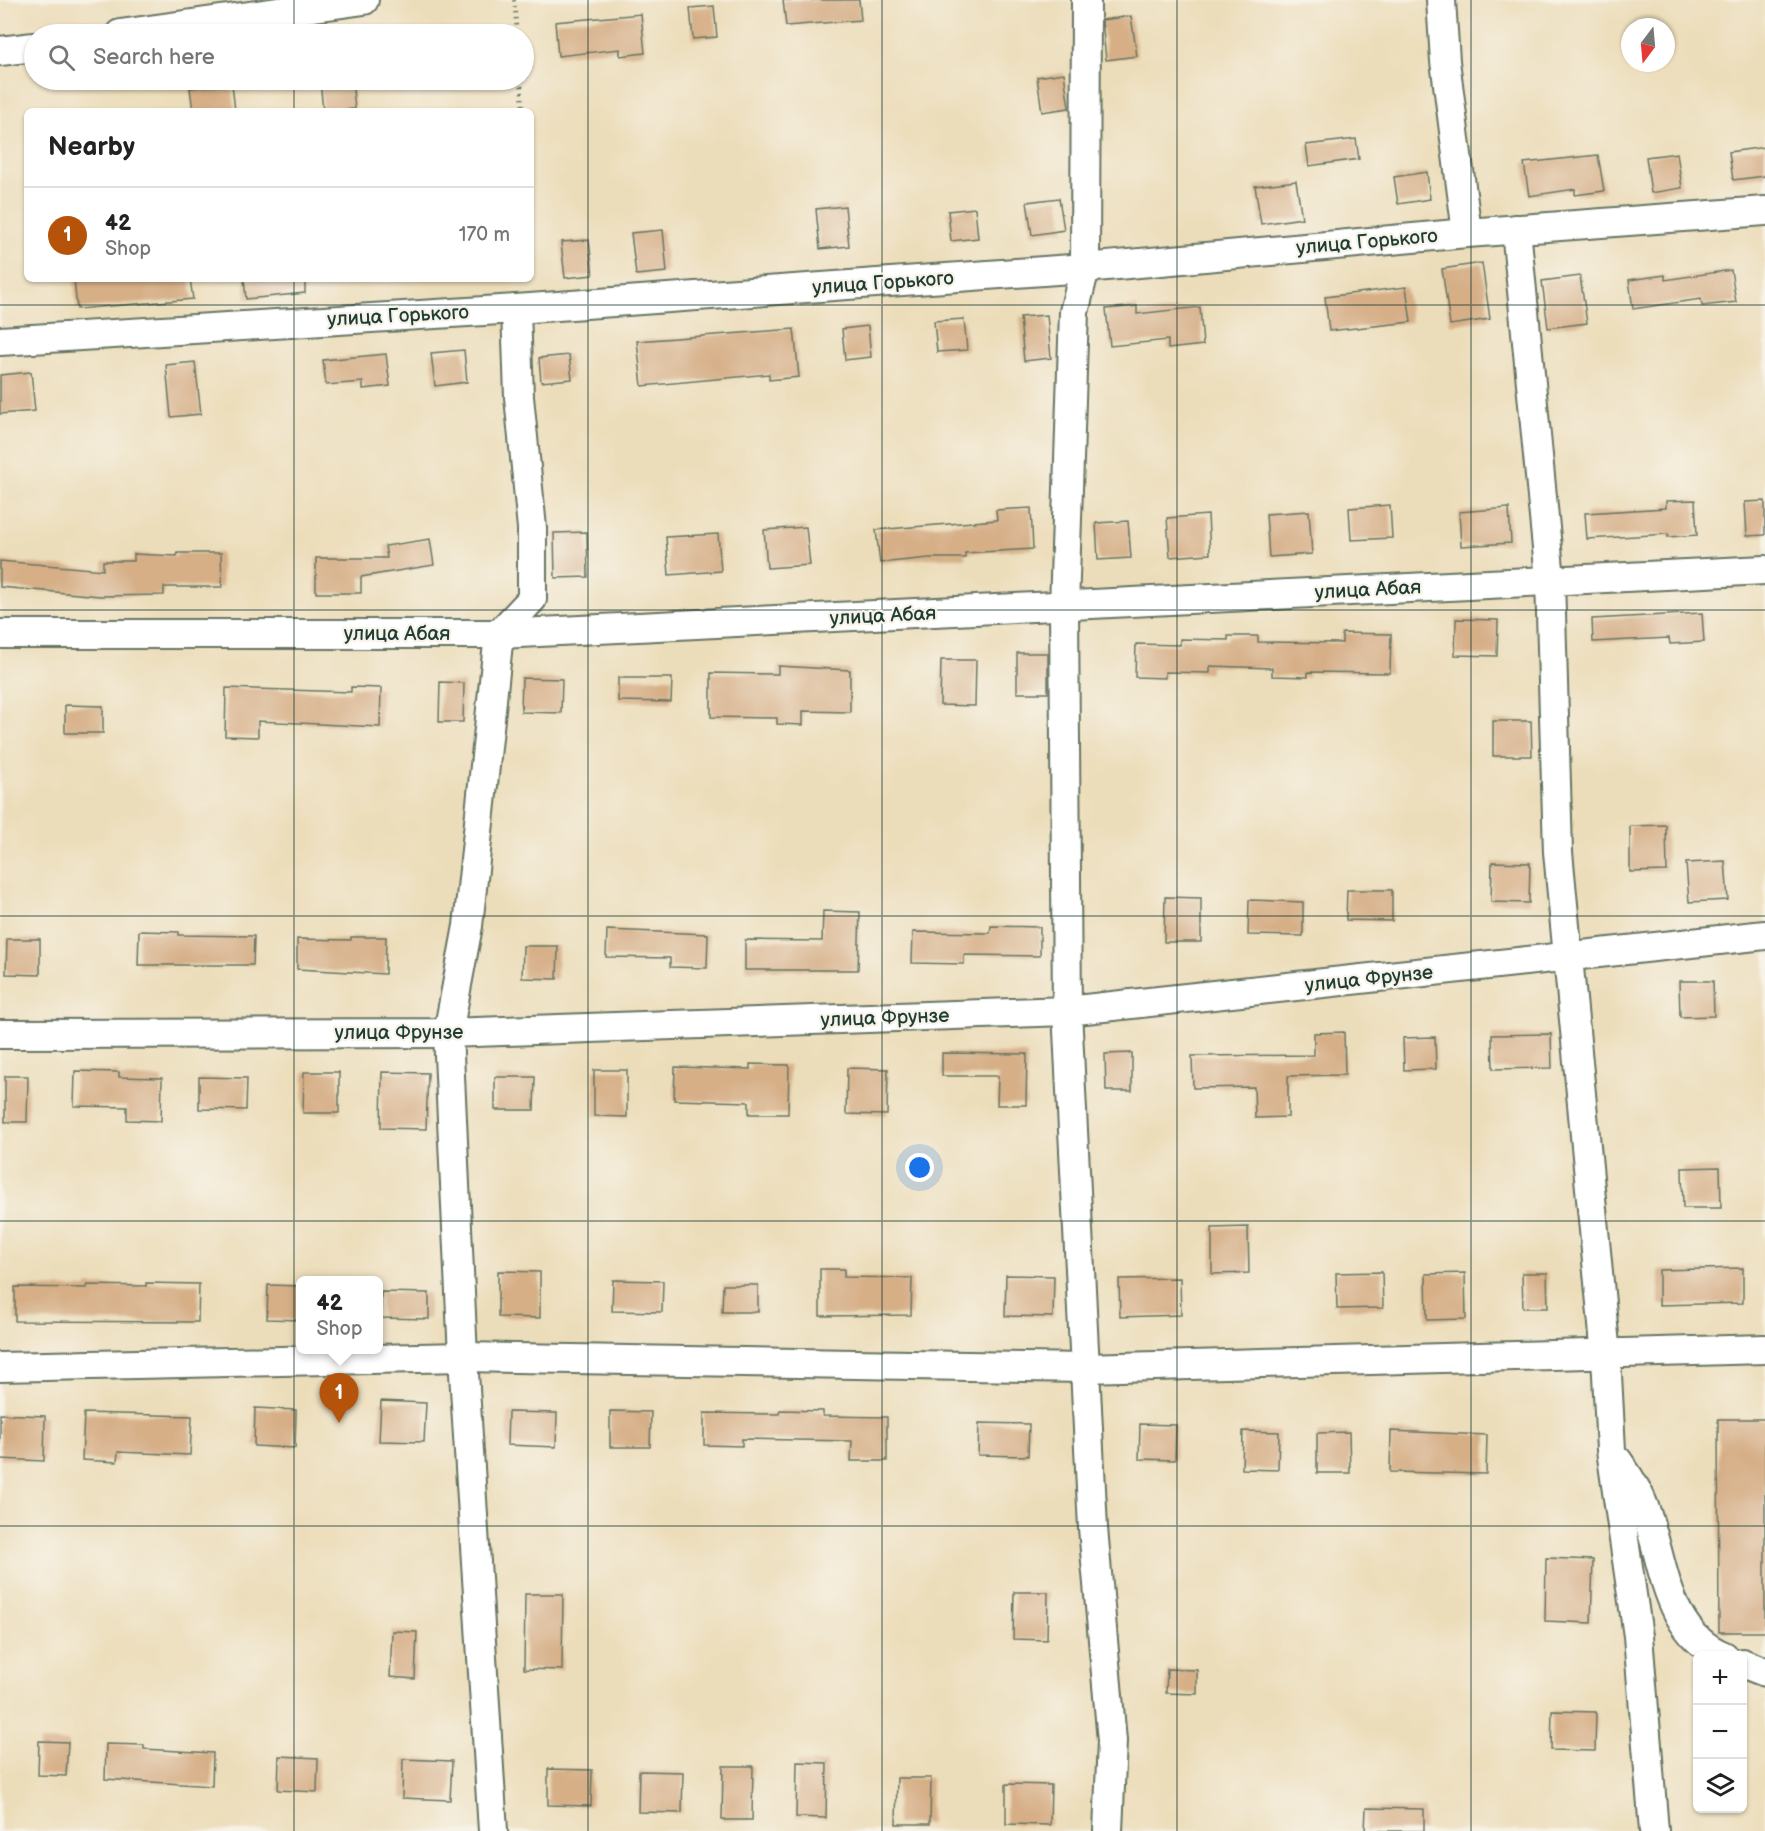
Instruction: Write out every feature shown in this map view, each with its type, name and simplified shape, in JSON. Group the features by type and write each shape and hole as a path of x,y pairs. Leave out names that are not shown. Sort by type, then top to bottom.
{"street":[{"path":"192,24 364,0"},
{"path":"1086,0 1085,268 1074,312 1064,607 1067,1011 1093,1528 1112,1741 1108,1831"},
{"path":"1441,0 1445,61 1467,232"},
{"path":"0,51 24,48"},
{"name":"улица Горького","path":"0,341 516,309 1085,268 1467,232 1765,211"},
{"path":"1516,229 1551,579 1557,852 1606,1356 1611,1450 1638,1635 1654,1831"},
{"path":"493,1831 464,1357 448,1033 468,926 499,634 532,599 532,528 519,397 516,309"},
{"name":"улица Абая","path":"0,634 499,634 1064,607 1551,579 1765,570"},
{"name":"улица Фрунзе","path":"0,1034 448,1033 1067,1011 1765,935"},
{"path":"0,1367 464,1357 1085,1368 1606,1356 1765,1349"},
{"path":"1611,1450 1638,1493 1677,1614 1707,1649 1712,1651"},
{"path":"1747,1665 1765,1672"}],"path":[{"path":"514,0 516,24"},
{"path":"522,90 524,108"}],"building":[{"path":"783,0 859,0 861,20 786,26"},
{"path":"714,6 717,37 693,39 690,8"},
{"path":"641,14 645,53 620,56 620,49 558,56 555,22"},
{"path":"1131,16 1137,56 1106,60 1102,20"},
{"path":"1064,73 1069,108 1042,112 1037,77"},
{"path":"190,90 233,90 235,108 193,108"},
{"path":"321,90 353,90 355,108 323,108"},
{"path":"1356,139 1359,159 1309,166 1306,145"},
{"path":"1765,147 1765,176 1733,180 1729,152"},
{"path":"1677,153 1682,188 1651,193 1646,157"},
{"path":"1598,155 1604,191 1575,195 1575,189 1529,196 1524,163"},
{"path":"1427,172 1430,199 1398,204 1394,177"},
{"path":"1296,181 1302,218 1261,224 1255,186"},
{"path":"1059,198 1064,230 1032,235 1027,202"},
{"path":"845,206 849,246 820,249 816,209"},
{"path":"975,208 978,238 951,241 948,211"},
{"path":"663,230 667,272 636,275 631,233"},
{"path":"589,240 593,275 565,278 561,242"},
{"path":"1482,263 1490,319 1450,325 1442,269"},
{"path":"1731,270 1736,302 1702,306 1701,299 1633,309 1629,280 1665,275 1665,280"},
{"path":"1580,276 1587,323 1548,328 1542,281"},
{"path":"74,282 190,282 193,299 77,309"},
{"path":"244,282 305,282 305,293 246,299"},
{"path":"1406,287 1411,322 1329,331 1325,297"},
{"path":"1137,306 1137,314 1200,307 1203,345 1168,349 1168,340 1110,346 1106,309"},
{"path":"1047,315 1051,358 1024,361 1020,317"},
{"path":"964,319 967,350 937,352 934,321"},
{"path":"868,326 871,357 845,360 842,329"},
{"path":"794,329 799,377 769,380 769,374 642,386 637,341"},
{"path":"464,350 467,382 435,386 431,353"},
{"path":"386,354 390,386 363,389 363,382 326,385 323,360"},
{"path":"569,355 572,379 541,382 539,358"},
{"path":"195,362 201,414 171,417 166,365"},
{"path":"31,372 35,411 0,414 0,375"},
{"path":"1695,500 1697,535 1668,537 1668,534 1587,539 1585,513 1666,508 1666,501"},
{"path":"1765,501 1765,535 1747,536 1745,502"},
{"path":"1390,505 1392,538 1351,540 1349,508"},
{"path":"1031,508 1033,549 965,553 965,558 929,558 880,563 876,530 997,520 996,510"},
{"path":"1509,508 1511,543 1461,546 1459,512"},
{"path":"1309,511 1312,554 1269,557 1266,514"},
{"path":"1208,515 1210,554 1170,557 1167,518"},
{"path":"1128,521 1131,558 1098,560 1096,523"},
{"path":"806,527 810,565 767,568 764,530"},
{"path":"587,532 588,577 555,578 554,533"},
{"path":"718,534 721,571 669,575 666,537"},
{"path":"430,539 434,565 361,577 361,593 316,593 316,558 387,558 385,546"},
{"path":"177,553 221,553 222,587 164,587 164,595 100,596 0,587 0,561 103,570 103,561 134,561 134,554 177,556"},
{"path":"1702,613 1704,642 1670,644 1669,638 1593,642 1592,619"},
{"path":"1456,619 1498,620 1497,656 1455,655"},
{"path":"1342,633 1391,634 1390,673 1308,672 1308,677 1272,676 1272,668 1210,666 1210,673 1165,672 1165,678 1135,677 1136,644 1180,645 1180,639 1228,640 1228,636 1258,636 1258,642 1342,643"},
{"path":"1017,653 1048,653 1048,693 1017,693"},
{"path":"941,660 976,660 975,706 940,705"},
{"path":"778,666 850,670 850,712 803,711 803,725 777,724 777,718 711,717 711,673 778,674"},
{"path":"522,678 562,679 561,713 521,712"},
{"path":"618,678 672,678 671,702 618,701"},
{"path":"440,682 464,683 463,722 439,722"},
{"path":"351,687 381,688 380,727 258,721 258,737 225,736 226,688 351,692"},
{"path":"65,705 103,706 103,733 65,733"},
{"path":"1493,721 1531,721 1532,756 1493,756"},
{"path":"1666,825 1667,871 1630,872 1630,826"},
{"path":"1725,861 1728,900 1689,902 1686,863"},
{"path":"1492,862 1530,863 1529,903 1491,902"},
{"path":"1347,890 1392,890 1392,921 1346,920"},
{"path":"1165,897 1201,898 1201,942 1164,942"},
{"path":"1249,900 1303,902 1303,936 1248,935"},
{"path":"823,911 860,912 858,970 745,970 745,940 822,941"},
{"path":"991,926 1040,927 1040,956 964,955 964,964 912,963 913,932 990,933"},
{"path":"607,930 708,934 707,968 670,967 670,958 606,957"},
{"path":"139,931 179,932 179,935 254,936 253,965 138,965"},
{"path":"351,937 386,937 385,974 297,969 297,939 351,940"},
{"path":"7,939 40,939 40,975 6,974"},
{"path":"523,946 558,946 557,979 522,978"},
{"path":"1679,981 1713,981 1714,1016 1680,1017"},
{"path":"1344,1032 1345,1075 1288,1076 1288,1117 1255,1118 1254,1087 1193,1088 1192,1056 1314,1055 1314,1033"},
{"path":"1551,1034 1552,1068 1493,1069 1492,1035"},
{"path":"1435,1037 1436,1069 1404,1070 1403,1038"},
{"path":"942,1053 1027,1054 1026,1105 997,1105 998,1076 942,1076"},
{"path":"1132,1053 1132,1091 1106,1091 1105,1054"},
{"path":"750,1064 789,1065 788,1114 749,1114 749,1102 674,1100 675,1067 750,1069"},
{"path":"847,1068 888,1069 887,1115 846,1114"},
{"path":"594,1070 627,1070 627,1117 594,1116"},
{"path":"75,1071 119,1072 119,1077 162,1078 161,1121 127,1120 127,1107 74,1106"},
{"path":"304,1072 339,1072 339,1113 303,1113"},
{"path":"382,1072 428,1073 426,1129 381,1128"},
{"path":"5,1076 28,1076 27,1122 5,1122"},
{"path":"199,1077 247,1078 246,1110 199,1109"},
{"path":"495,1077 535,1077 534,1110 495,1110"},
{"path":"1720,1167 1721,1208 1683,1208 1682,1168"},
{"path":"1248,1227 1249,1273 1212,1274 1212,1228"},
{"path":"1743,1268 1743,1303 1659,1305 1659,1270"},
{"path":"820,1269 844,1269 844,1277 912,1278 911,1315 820,1316"},
{"path":"498,1271 540,1272 540,1318 498,1317"},
{"path":"1382,1272 1383,1308 1337,1309 1336,1273"},
{"path":"1465,1273 1466,1319 1427,1320 1426,1274"},
{"path":"1522,1273 1547,1273 1548,1308 1523,1308"},
{"path":"1006,1275 1054,1276 1053,1317 1005,1316"},
{"path":"1180,1278 1181,1315 1120,1317 1119,1279"},
{"path":"613,1280 663,1281 662,1312 612,1311"},
{"path":"146,1283 199,1284 198,1322 15,1321 15,1287 87,1288 87,1285 146,1286"},
{"path":"268,1285 296,1286 296,1320 267,1319"},
{"path":"723,1285 758,1285 758,1312 722,1312"},
{"path":"383,1292 429,1293 429,1319 383,1318"},
{"path":"381,1401 426,1403 424,1442 379,1441"},
{"path":"255,1408 296,1410 295,1448 254,1446"},
{"path":"780,1410 823,1411 823,1416 887,1417 887,1461 851,1461 852,1441 742,1439 742,1446 704,1445 704,1413 779,1414"},
{"path":"610,1411 651,1412 650,1447 610,1447"},
{"path":"508,1412 557,1413 556,1447 507,1445"},
{"path":"84,1413 192,1416 190,1455 118,1452 117,1462 82,1460"},
{"path":"0,1414 45,1416 44,1461 0,1459"},
{"path":"1718,1419 1765,1419 1765,1632 1719,1632"},
{"path":"979,1423 1029,1424 1028,1456 978,1455"},
{"path":"1140,1424 1176,1425 1175,1460 1139,1459"},
{"path":"1243,1431 1279,1432 1278,1470 1242,1469"},
{"path":"1391,1431 1487,1435 1486,1474 1390,1472"},
{"path":"1349,1432 1350,1473 1317,1473 1317,1433"},
{"path":"1546,1558 1593,1560 1591,1623 1545,1621"},
{"path":"1014,1592 1048,1592 1047,1640 1013,1639"},
{"path":"525,1594 563,1594 562,1670 524,1669"},
{"path":"392,1631 417,1632 415,1679 390,1677"},
{"path":"1167,1669 1197,1670 1197,1694 1166,1693"},
{"path":"1552,1711 1596,1712 1595,1751 1551,1750"},
{"path":"39,1741 68,1742 66,1776 38,1775"},
{"path":"106,1744 144,1745 144,1749 213,1753 212,1786 105,1779"},
{"path":"279,1756 318,1758 317,1792 278,1790"},
{"path":"403,1759 452,1761 450,1800 402,1798"},
{"path":"797,1762 827,1763 826,1818 796,1817"},
{"path":"723,1766 753,1766 752,1820 722,1820"},
{"path":"548,1769 592,1770 591,1806 548,1805"},
{"path":"639,1771 683,1772 682,1813 638,1812"},
{"path":"897,1778 931,1778 930,1824 896,1824"},
{"path":"1006,1784 1051,1785 1050,1825 1006,1824"},
{"path":"1366,1808 1424,1809 1424,1831 1365,1831"}],"place":[{"name":"42","path":"339,1423"}]}
